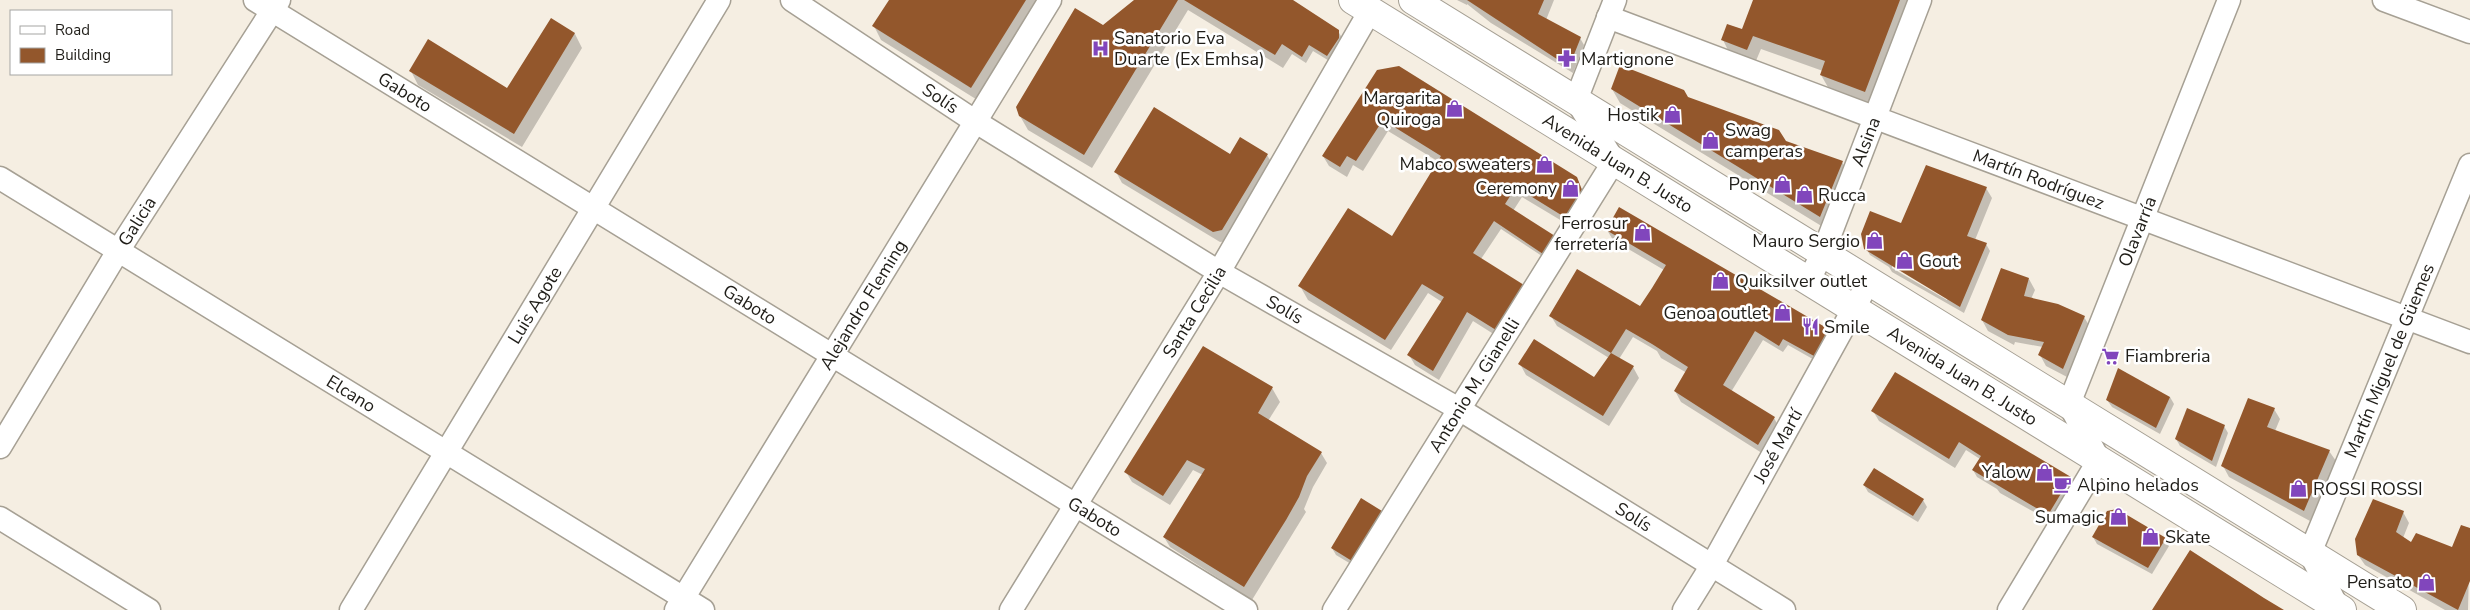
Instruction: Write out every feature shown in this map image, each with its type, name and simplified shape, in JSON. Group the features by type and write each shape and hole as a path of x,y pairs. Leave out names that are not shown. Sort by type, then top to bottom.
{"main road":[{"name":"Avenida Juan B. Justo","path":"1414,0 2402,610"},
{"name":"Avenida Juan B. Justo","path":"1362,4 2339,609"}],"street":[{"name":"Luis Agote","path":"351,610 718,0"},
{"name":"Solís","path":"792,0 976,122 1219,272 1459,409 1784,610"},
{"name":"Alejandro Fleming","path":"680,604 1050,0"},
{"name":"Alsina","path":"1808,280 1823,253 1920,0"},
{"name":"Olavarría","path":"2069,404 2229,0"},
{"path":"2384,0 2470,32"},
{"name":"Gaboto","path":"268,4 593,208 1246,610"},
{"name":"Galicia","path":"0,447 268,4"},
{"name":"Santa Cecilia","path":"1011,610 1219,272 1362,4"},
{"path":"1611,8 1576,100 1614,161"},
{"name":"Martín Rodríguez","path":"1611,8 1875,116 2470,342"},
{"name":"Antonio M. Gianelli","path":"1334,610 1614,161"},
{"name":"Martín Miguel de Güemes","path":"2310,553 2470,165"},
{"name":"Elcano","path":"0,178 446,452 680,604 703,610"},
{"name":"José Martí","path":"1684,610 1712,565 1870,281"},
{"path":"2009,610 2099,460 2069,404"},
{"path":"0,518 149,610"},
{"path":"2310,553 2339,609"}],"building":[{"path":"889,0 1026,0 971,88 872,26"},
{"name":"Sanatorio Eva Duarte (Ex Emhsa)","path":"1134,0 1178,0 1084,155 1019,116 1016,107 1075,8 1103,25"},
{"path":"1184,0 1293,0 1339,30 1339,38 1327,56 1309,45 1302,57 1282,44 1275,55"},
{"path":"1467,0 1544,0 1538,14 1581,37 1569,67"},
{"path":"1753,0 1900,0 1865,92 1820,75 1825,61 1753,36 1747,50 1721,40 1727,24 1742,29"},
{"path":"551,18 575,33 514,134 409,71 428,39 507,88"},
{"path":"1620,65 1684,90 1688,97 1779,130 1786,141 1843,161 1820,217 1611,89"},
{"path":"1399,66 1577,177 1582,190 1566,218 1516,187 1505,204 1555,236 1543,254 1494,221 1473,253 1524,285 1496,330 1467,312 1433,371 1407,355 1444,297 1422,284 1385,340 1298,286 1348,208 1392,236 1441,156 1383,120 1356,161 1347,156 1340,167 1322,156 1377,70"},
{"path":"1154,107 1230,154 1240,137 1268,154 1222,230 1213,232 1114,172"},
{"path":"1926,165 1987,187 1967,236 1987,243 1960,307 1864,249 1861,234 1870,211 1901,223"},
{"path":"1619,207 1825,327 1826,336 1814,356 1783,339 1779,346 1755,331 1723,385 1775,417 1758,445 1674,391 1688,367 1652,344 1626,329 1611,353 1549,316 1577,269 1640,306 1652,288 1666,265 1606,230"},
{"path":"2001,268 2029,278 2024,296 2058,304 2085,316 2063,369 2038,355 2044,342 2008,335 1981,320"},
{"path":"1534,339 1594,377 1611,353 1634,366 1603,416 1518,364"},
{"path":"1203,346 1273,387 1258,413 1322,452 1307,476 1299,497 1286,520 1244,587 1163,537 1205,469 1187,460 1163,496 1124,472"},
{"path":"2118,368 2170,397 2156,428 2106,400"},
{"path":"1895,372 2071,477 2048,515 1972,470 1981,456 1959,442 1949,459 1871,411"},
{"path":"2248,398 2275,408 2267,427 2330,450 2304,511 2221,466"},
{"path":"2187,408 2225,425 2212,461 2175,439"},
{"path":"1874,468 1924,499 1913,516 1863,485"},
{"path":"1361,498 1382,511 1352,561 1331,548"},
{"path":"2373,499 2404,511 2396,532 2411,542 2416,533 2452,547 2461,525 2470,528 2470,581 2458,610 2357,555 2355,539"},
{"path":"2117,509 2166,538 2148,568 2092,537 2107,511"},
{"path":"2190,550 2264,598 2284,610 2152,610"}],"place":[{"name":"Sanatorio Eva Duarte (Ex Emhsa)","path":"1100,48"},
{"name":"Martignone","path":"1567,59"},
{"name":"Margarita Quiroga","path":"1455,108"},
{"name":"Hostik","path":"1673,115"},
{"name":"Swag camperas","path":"1711,140"},
{"name":"Mabco sweaters","path":"1545,164"},
{"name":"Pony","path":"1783,184"},
{"name":"Ceremony","path":"1571,188"},
{"name":"Rucca","path":"1804,195"},
{"name":"Ferrosur ferretería","path":"1642,233"},
{"name":"Mauro Sergio","path":"1874,241"},
{"name":"Gout","path":"1905,261"},
{"name":"Quiksilver outlet","path":"1721,281"},
{"name":"Genoa outlet","path":"1782,313"},
{"name":"Smile","path":"1810,327"},
{"name":"Fiambreria","path":"2111,356"},
{"name":"Yalow","path":"2045,472"},
{"name":"Alpino helados","path":"2063,485"},
{"name":"ROSSI ROSSI","path":"2299,489"},
{"name":"Sumagic","path":"2118,517"},
{"name":"Skate","path":"2151,537"},
{"name":"Pensato","path":"2426,582"}]}
